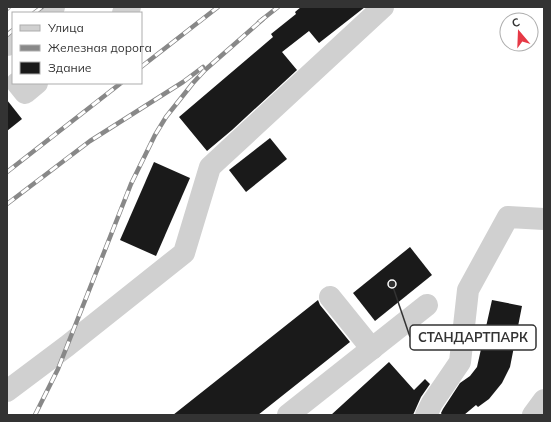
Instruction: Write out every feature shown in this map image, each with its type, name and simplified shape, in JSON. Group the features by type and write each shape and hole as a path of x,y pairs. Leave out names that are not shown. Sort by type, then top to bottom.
{"street":[{"path":"7,392 184,253 210,167 383,7"},
{"path":"18,84 25,93 36,84"},
{"path":"426,415 432,403 460,362 468,290 508,216 544,219"},
{"path":"330,297 372,349"},
{"path":"288,415 427,305"},
{"path":"533,415 544,400"}],"building":[{"path":"301,7 365,7 319,43 309,31 282,52 297,70 207,151 179,117 273,37 271,34 296,14 295,12"},
{"path":"7,100 22,119 7,131"},
{"path":"270,138 287,159 246,192 229,170"},
{"path":"154,162 190,178 156,256 120,240"},
{"path":"410,247 432,275 375,321 353,293"},
{"path":"318,300 320,305 350,342 258,415 173,415"},
{"path":"492,300 522,306 510,367 502,383 489,399 478,407 476,405 464,415 442,415 441,413 443,409 460,383 470,376 477,367"},
{"path":"389,362 414,390 425,379 430,384 421,397 413,415 331,415"}],"railway":[{"path":"35,12 42,7"},
{"path":"142,66 218,7"},
{"path":"259,22 278,7"},
{"path":"35,415 58,369 131,184 155,135 166,117 205,70 263,19"},
{"path":"7,35 12,31"},
{"path":"7,204 90,141 183,82 203,67"},
{"path":"7,172 120,84"}],"place":[{"name":"СТАНДАРТПАРК","path":"392,284"}]}
